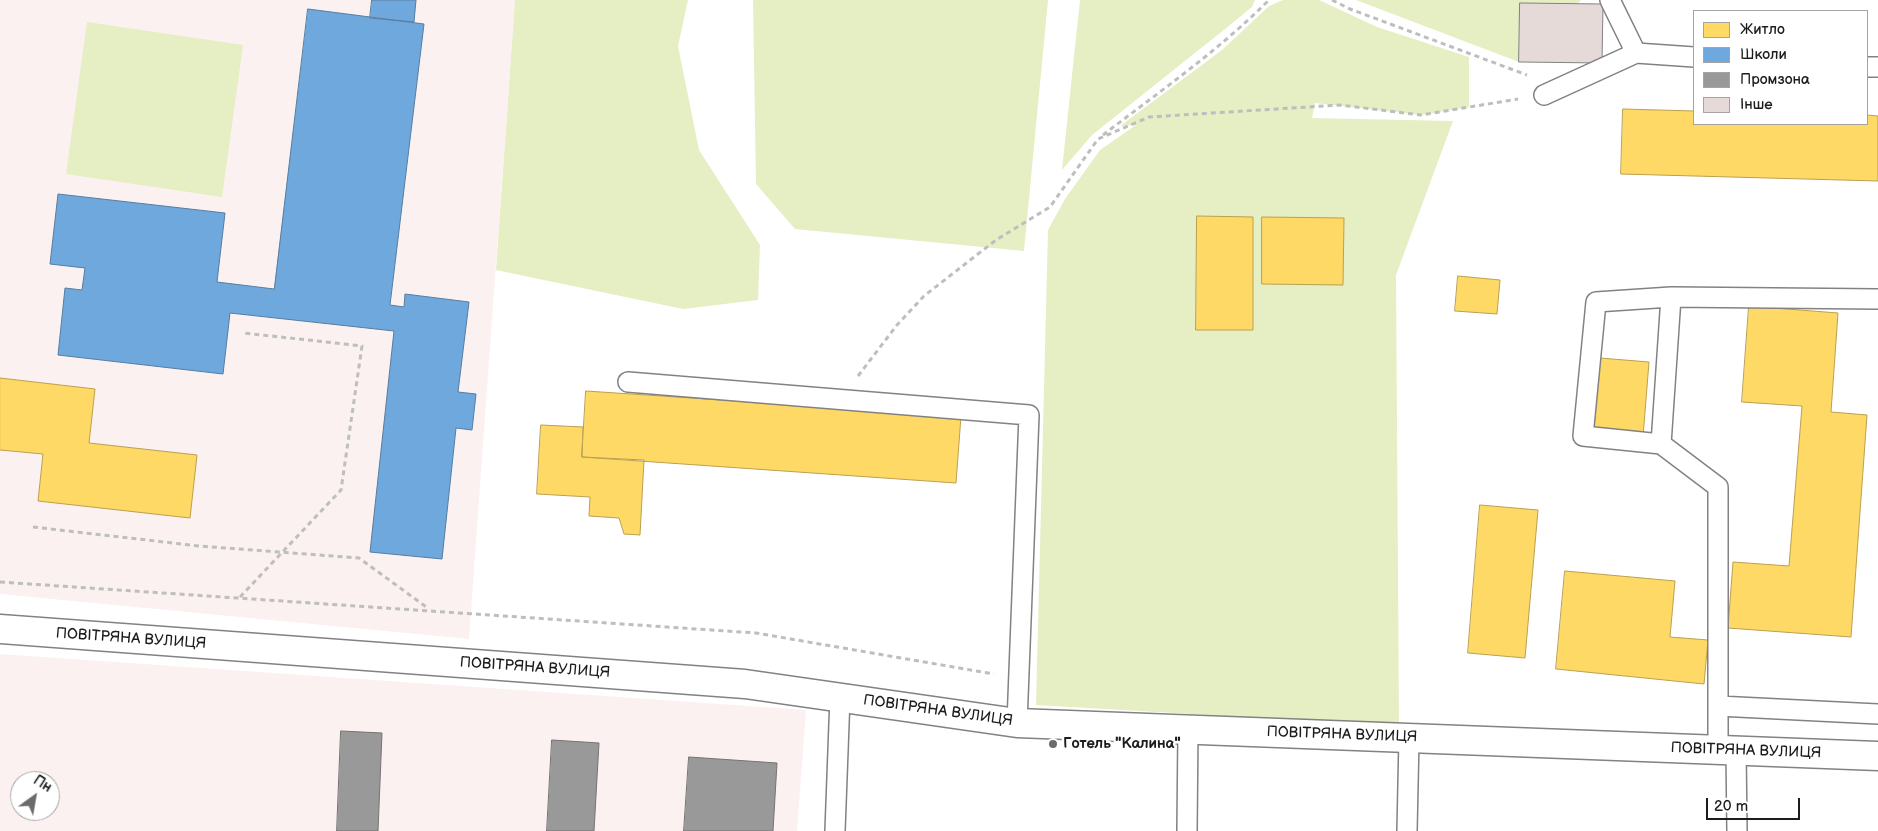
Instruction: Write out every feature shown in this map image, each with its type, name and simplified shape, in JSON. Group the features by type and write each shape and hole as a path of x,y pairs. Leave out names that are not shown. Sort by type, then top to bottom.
{"street":[{"name":"ПОВІТРЯНА ВУЛИЦЯ","path":"0,629 745,684 1017,723 1878,756"}],"lane":[{"path":"1610,0 1636,53"},
{"path":"1544,94 1636,53 1693,57"},
{"path":"1661,444 1672,298"},
{"path":"1737,831 1727,750 1718,706 1718,487 1661,444 1583,436 1596,302 1672,298 1878,299"},
{"path":"628,382 1029,415 1017,723"},
{"path":"835,831 840,698"},
{"path":"1718,706 1878,714"},
{"path":"1187,831 1188,729"},
{"path":"1407,831 1409,738"}],"path":[{"path":"1332,0 1350,9 1523,74 1564,85"},
{"path":"840,399 897,325 924,296 996,240 1050,207 1098,139 1190,69 1251,18 1268,1"},
{"path":"1098,139 1149,117 1340,105 1421,115 1544,94"},
{"path":"239,598 341,490 362,346 244,333"},
{"path":"33,527 282,553 358,558 430,611"},
{"path":"0,582 756,632 1018,678"}],"shaded area":[{"path":"0,0 515,0 469,639 0,594"},
{"path":"0,654 806,710 797,831 0,831"}],"green space":[{"path":"515,0 688,0 678,46 699,150 760,245 758,300 683,309 496,270"},
{"path":"753,0 1048,0 1024,251 795,229 756,184"},
{"path":"1080,0 1255,0 1252,7 1092,135 1062,170"},
{"path":"1283,0 1319,0 1377,27 1469,57 1469,107 1421,115 1315,103 1312,118 1453,121 1396,275 1399,726 1036,705 1048,230 1065,199 1100,150 1136,125 1120,126 1222,50 1269,6"},
{"path":"1356,0 1581,0 1519,62"},
{"path":"87,22 243,45 222,197 66,174"}],"building: Житло":[{"path":"1623,109 1693,111 1693,125 1868,125 1868,115 1878,116 1878,181 1621,174"},
{"path":"1197,216 1253,217 1253,330 1196,330"},
{"path":"1262,217 1344,218 1343,285 1262,284"},
{"path":"1458,276 1500,280 1497,314 1455,311"},
{"path":"1749,306 1838,313 1831,412 1867,415 1851,637 1728,628 1733,562 1789,566 1802,406 1742,402"},
{"path":"1600,358 1649,362 1643,437 1594,433"},
{"path":"0,378 95,389 89,443 197,455 190,518 38,501 43,454 0,450"},
{"path":"586,391 961,416 956,483 582,457"},
{"path":"541,425 583,427 582,457 644,460 640,535 624,534 619,518 589,516 590,497 537,494"},
{"path":"1480,505 1538,510 1525,658 1468,653"},
{"path":"1565,571 1675,581 1670,637 1708,640 1704,684 1556,669"}],"building: Школи":[{"path":"372,0 416,0 414,22 370,18"},
{"path":"308,9 424,24 390,305 404,307 405,294 469,302 458,392 476,394 472,430 456,428 442,559 370,552 394,331 230,313 223,374 58,355 65,288 82,290 85,268 50,264 58,194 225,213 217,282 274,289"}],"building: Промзона":[{"path":"341,731 382,733 378,831 337,831"},
{"path":"552,740 599,743 594,831 547,831"},
{"path":"689,757 777,763 773,831 684,831"}],"building: Інше":[{"path":"1520,3 1603,4 1602,63 1519,62"}],"place":[{"name":"Готель \"Калина\"","path":"1053,744"}]}
